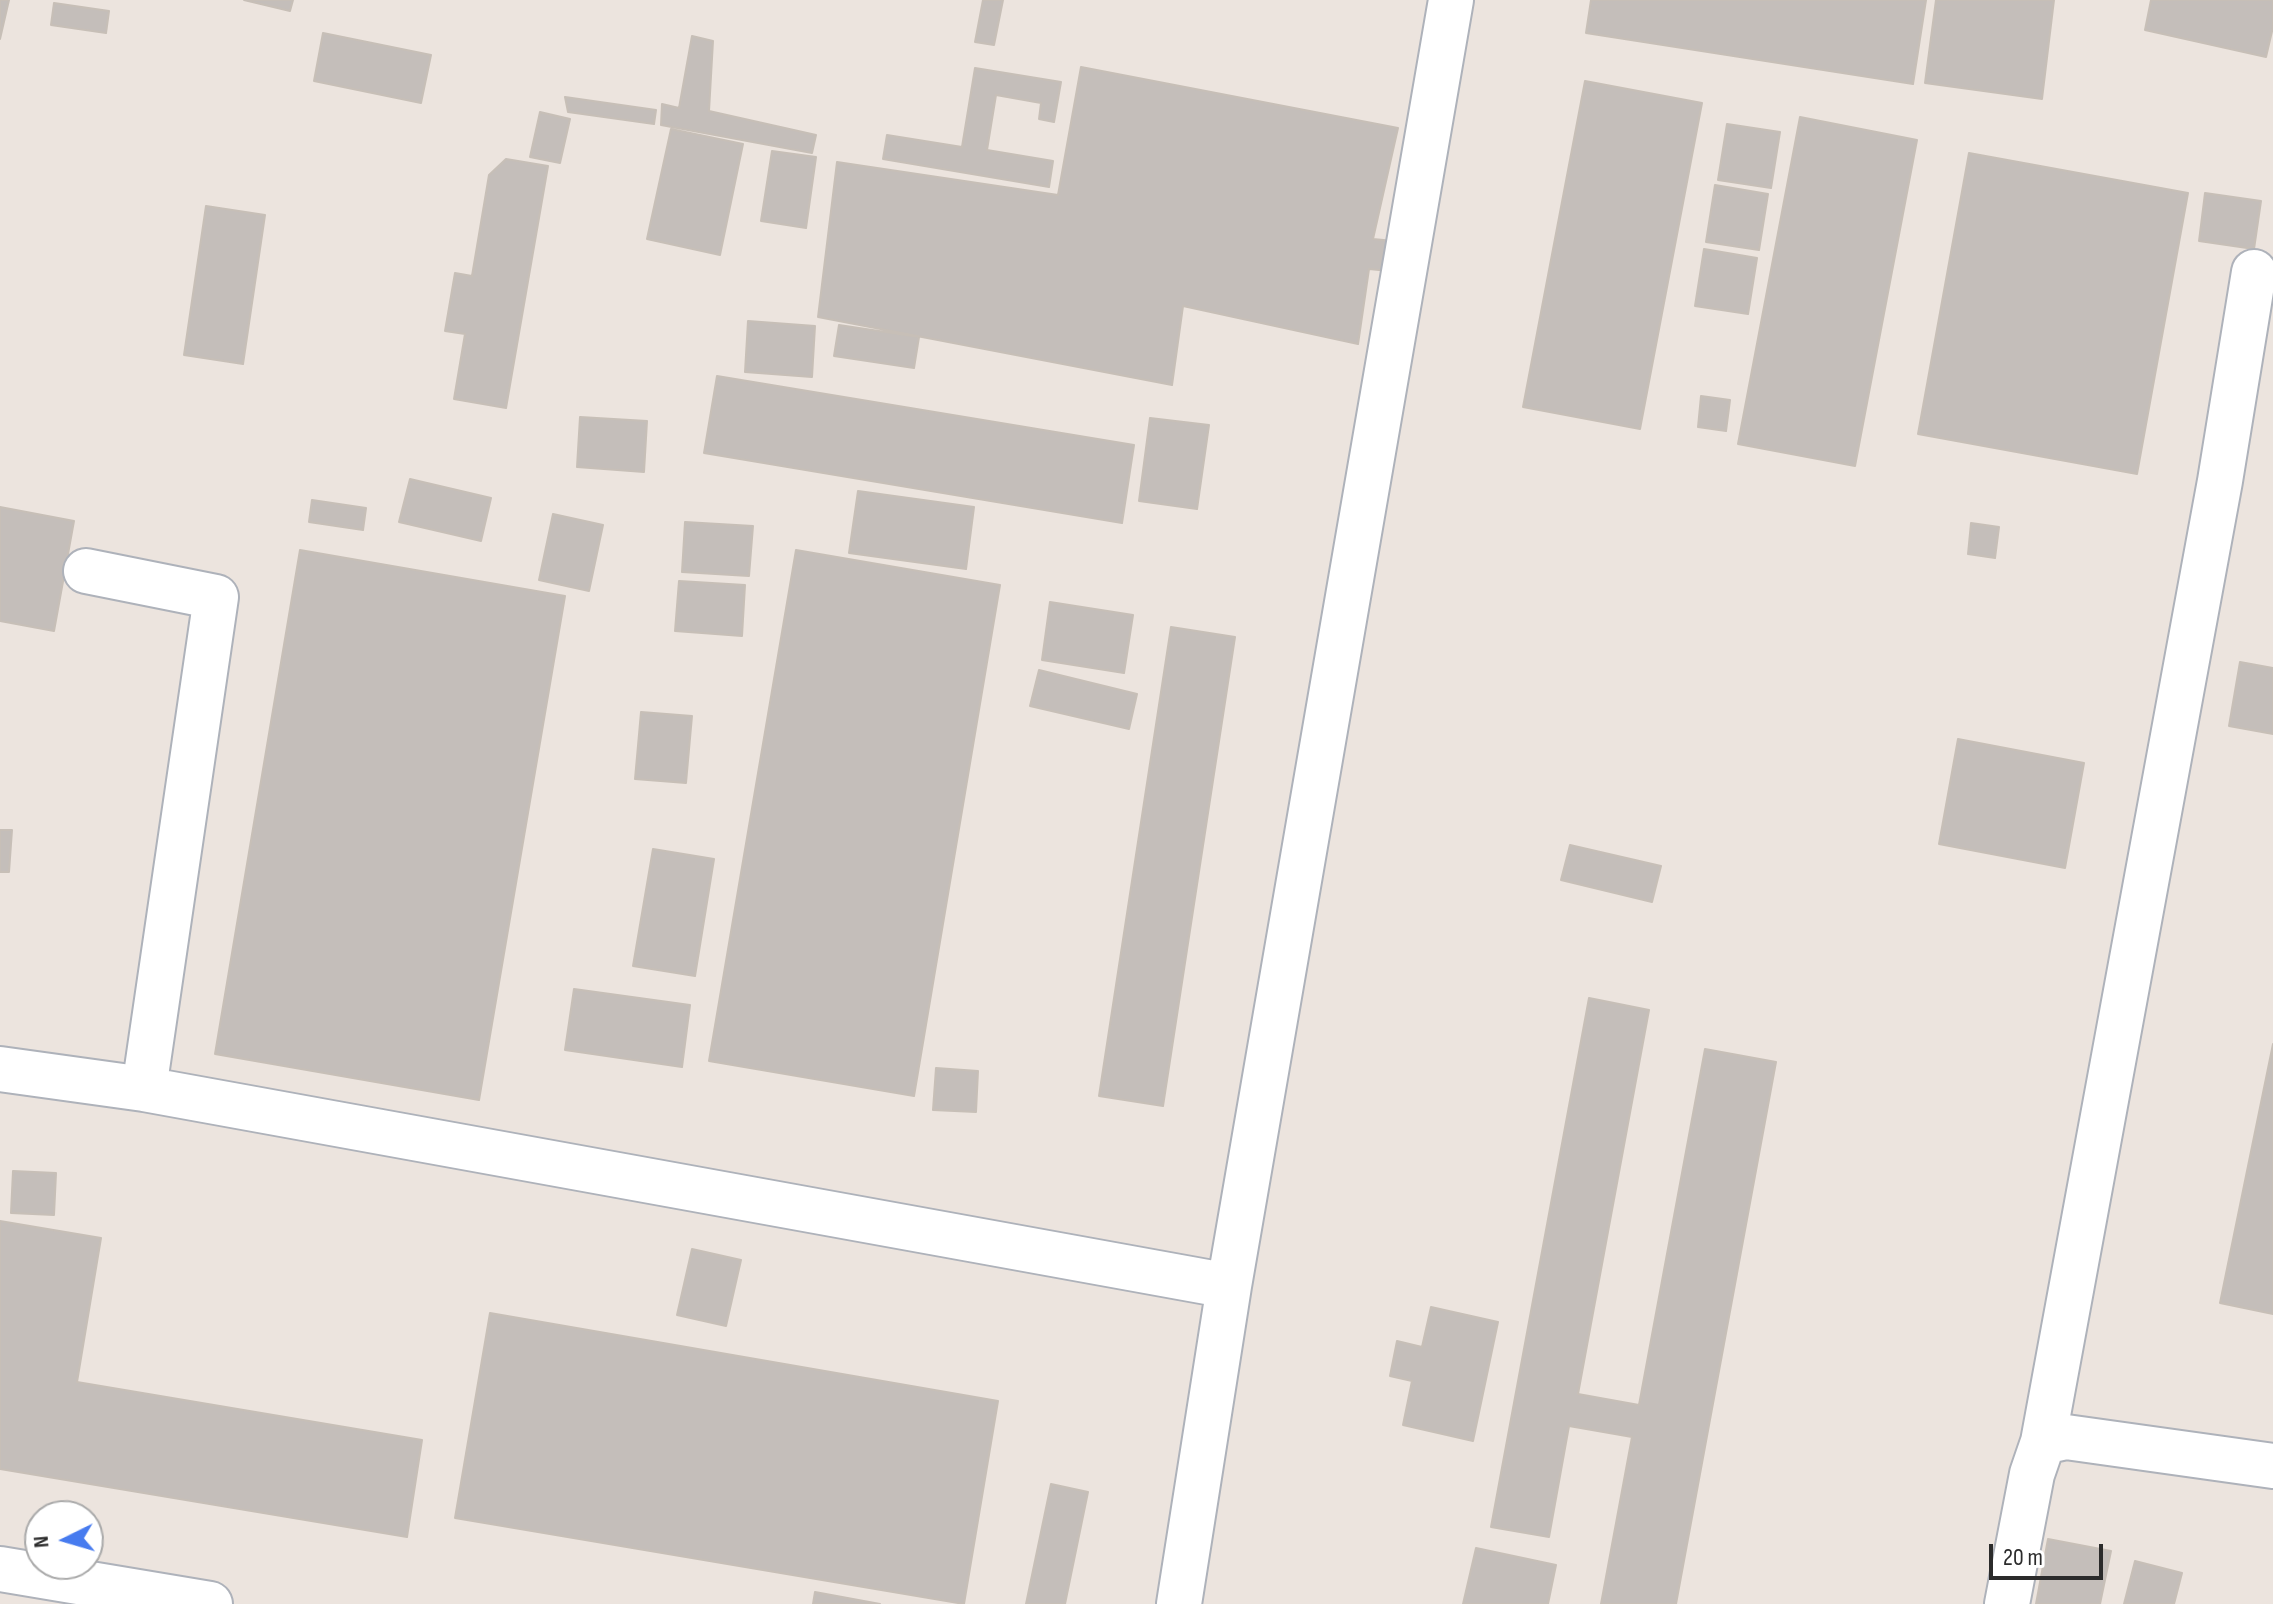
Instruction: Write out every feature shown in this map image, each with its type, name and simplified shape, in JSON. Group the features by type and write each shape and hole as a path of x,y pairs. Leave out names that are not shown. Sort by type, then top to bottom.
{"street":[{"path":"1179,1604 1229,1286 1451,0"},
{"path":"2007,1604 2032,1474 2043,1442 2220,481 2254,272"},
{"path":"86,571 216,597 144,1089"},
{"path":"0,1069 144,1089 1229,1286"},
{"path":"2043,1442 2066,1437 2273,1466"},
{"path":"0,1569 210,1604"}],"building":[{"path":"0,0 9,0 0,39"},
{"path":"244,0 293,0 290,11"},
{"path":"983,0 1003,0 994,45 975,42"},
{"path":"1591,0 1926,0 1913,84 1586,33"},
{"path":"1936,0 2054,0 2042,99 1925,83"},
{"path":"2151,0 2273,0 2273,27 2266,57 2145,30"},
{"path":"54,3 109,11 106,33 51,25"},
{"path":"323,33 431,55 421,103 314,81"},
{"path":"692,36 713,41 709,111 816,135 812,153 661,125 662,104 679,108"},
{"path":"1081,67 1398,128 1373,239 1404,242 1399,272 1369,269 1358,344 1183,306 1172,385 818,317 837,162 1058,195"},
{"path":"975,68 1061,82 1054,122 1039,119 1041,103 996,95 987,150 1053,161 1049,187 883,159 887,135 962,147"},
{"path":"1585,81 1702,103 1640,429 1523,407"},
{"path":"565,97 656,110 654,124 568,112"},
{"path":"540,112 570,119 560,163 530,157"},
{"path":"1800,117 1917,140 1855,466 1738,444"},
{"path":"1727,124 1780,132 1771,188 1718,180"},
{"path":"671,129 743,144 720,255 647,239"},
{"path":"772,151 816,157 806,228 761,221"},
{"path":"1969,153 2188,193 2137,474 1918,434"},
{"path":"506,159 548,166 506,408 454,399 465,334 445,331 455,273 472,276 489,175"},
{"path":"1715,185 1768,194 1759,250 1706,242"},
{"path":"2205,193 2261,201 2254,249 2199,241"},
{"path":"206,206 265,215 243,364 184,355"},
{"path":"1704,249 1757,258 1748,314 1695,306"},
{"path":"748,321 815,326 812,377 745,372"},
{"path":"839,325 919,337 914,368 834,356"},
{"path":"717,376 1134,445 1122,523 704,453"},
{"path":"1701,396 1730,400 1726,431 1698,427"},
{"path":"580,417 647,421 644,472 577,467"},
{"path":"1150,418 1209,425 1197,509 1139,501"},
{"path":"410,479 491,498 481,541 399,522"},
{"path":"858,491 974,507 966,569 849,553"},
{"path":"312,500 366,508 363,530 309,522"},
{"path":"0,507 74,521 54,631 0,621"},
{"path":"553,514 603,525 589,591 539,580"},
{"path":"685,522 753,526 749,576 682,572"},
{"path":"1971,523 1999,527 1995,558 1968,554"},
{"path":"300,550 565,596 479,1100 215,1054"},
{"path":"796,550 1000,585 914,1096 709,1061"},
{"path":"679,581 745,585 742,636 675,631"},
{"path":"1050,602 1133,615 1124,673 1042,660"},
{"path":"1171,627 1235,637 1163,1106 1099,1096"},
{"path":"2240,662 2273,668 2273,734 2229,726"},
{"path":"1039,670 1137,694 1129,729 1030,706"},
{"path":"641,712 692,716 686,783 635,779"},
{"path":"1958,739 2084,763 2065,868 1939,844"},
{"path":"0,830 12,830 9,872 0,872"},
{"path":"1570,845 1661,866 1652,902 1561,880"},
{"path":"653,849 714,859 695,976 633,966"},
{"path":"574,989 690,1005 682,1067 565,1050"},
{"path":"1589,998 1649,1010 1578,1394 1639,1405 1705,1049 1776,1062 1676,1604 1601,1604 1632,1437 1569,1426 1549,1537 1491,1527"},
{"path":"2273,1044 2273,1314 2220,1303"},
{"path":"936,1068 978,1071 976,1112 933,1110"},
{"path":"13,1171 56,1173 54,1215 11,1213"},
{"path":"0,1221 101,1238 77,1382 422,1440 407,1537 0,1469"},
{"path":"692,1249 741,1260 726,1326 677,1315"},
{"path":"1431,1307 1498,1322 1473,1441 1403,1425 1412,1381 1390,1376 1397,1341 1422,1347"},
{"path":"490,1313 998,1401 964,1604 455,1518"},
{"path":"1051,1484 1088,1492 1065,1604 1026,1604"},
{"path":"2048,1539 2111,1551 2100,1604 2036,1604"},
{"path":"1476,1548 1556,1565 1548,1604 1463,1604"},
{"path":"2135,1561 2182,1573 2174,1604 2124,1604"},
{"path":"815,1592 880,1604 813,1604"}]}
